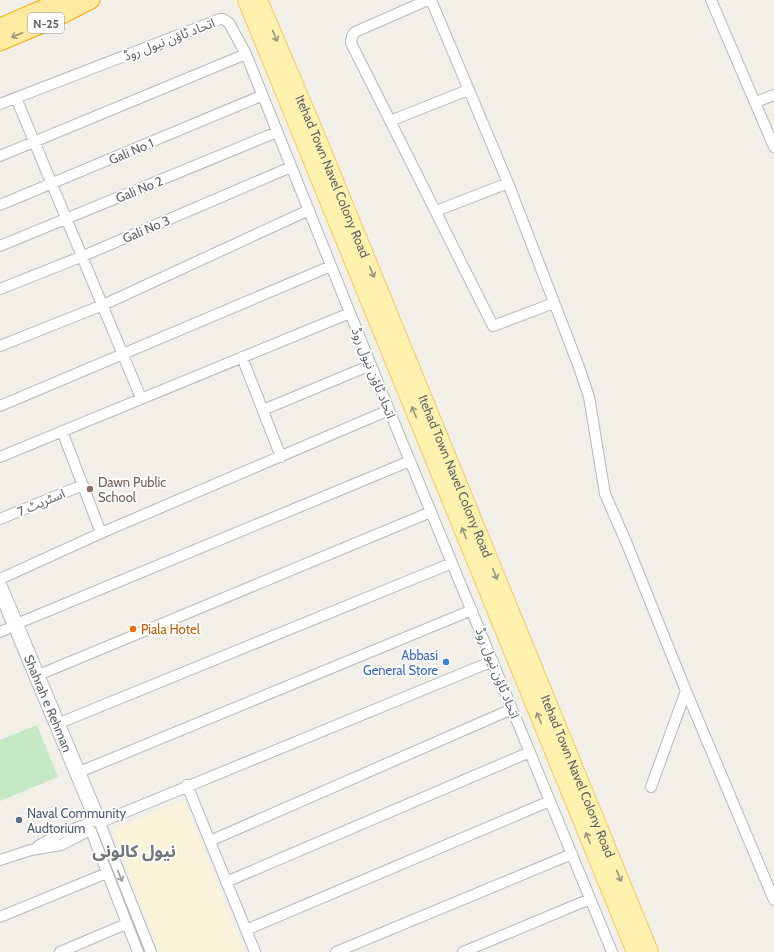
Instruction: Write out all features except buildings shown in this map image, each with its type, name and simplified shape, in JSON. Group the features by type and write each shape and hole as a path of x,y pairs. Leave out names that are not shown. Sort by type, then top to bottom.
{"highway":[{"path":"0,26 63,0"},
{"name":"N-25","path":"0,42 52,20 90,0"}],"main road":[{"name":"Itehad Town Navel Colony Road","path":"246,0 634,952"},
{"name":"Itehad Town Navel Colony Road","path":"259,0 314,127 650,952"},
{"name":"Shahrah e Rehman","path":"0,588 7,628 36,676 77,773 94,824"},
{"name":"Shahrah e Rehman","path":"0,614 94,824"}],"street":[{"path":"554,302 493,326 351,43 352,36 355,32 429,0 508,182 554,302 589,397 605,494 774,900"},
{"path":"711,0 774,147"},
{"name":"اتحاد ٹاؤن نیول روڈ","path":"0,104 220,19 223,19 229,23 246,54 261,96 309,210 371,366 612,952"},
{"path":"0,156 246,54"},
{"path":"390,121 468,90"},
{"path":"756,102 774,95"},
{"name":"Gali No 1","path":"0,206 261,96"},
{"path":"16,98 68,219 122,355 141,398"},
{"name":"Gali No 2","path":"0,246 277,132"},
{"name":"Gali No 3","path":"0,289 83,256 291,167"},
{"path":"436,211 508,182"},
{"path":"0,346 103,305 309,210"},
{"path":"0,406 331,266"},
{"path":"0,457 350,313"},
{"path":"242,357 281,457"},
{"path":"263,410 371,366"},
{"path":"0,579 101,532 389,410"},
{"path":"62,431 101,532"},
{"path":"7,628 410,461"},
{"name":"اسٹریٹ 7","path":"0,519 83,484"},
{"path":"36,676 431,512"},
{"path":"57,724 452,563"},
{"path":"77,773 472,610"},
{"path":"0,860 31,850 59,834 94,824 493,661"},
{"path":"651,787 686,691"},
{"path":"210,841 512,709"},
{"path":"226,882 530,752"},
{"path":"187,785 254,952"},
{"path":"246,930 550,801"},
{"path":"94,824 107,873 138,952"},
{"path":"94,824 151,952"},
{"path":"336,952 572,854"},
{"path":"0,917 107,873"},
{"path":"463,952 590,899"},
{"path":"60,952 126,924"}],"green space":[{"path":"37,725 58,777 0,801 0,740"}],"sand":[{"path":"184,801 244,952 161,952 112,830"}],"place":[{"name":"Dawn Public School","path":"90,489"},
{"name":"Piala Hotel","path":"133,629"},
{"name":"Abbasi General Store","path":"446,662"},
{"name":"Naval Community Audtorium","path":"19,820"}],"district":[{"name":"نیول کالونی","path":"134,851"}]}
